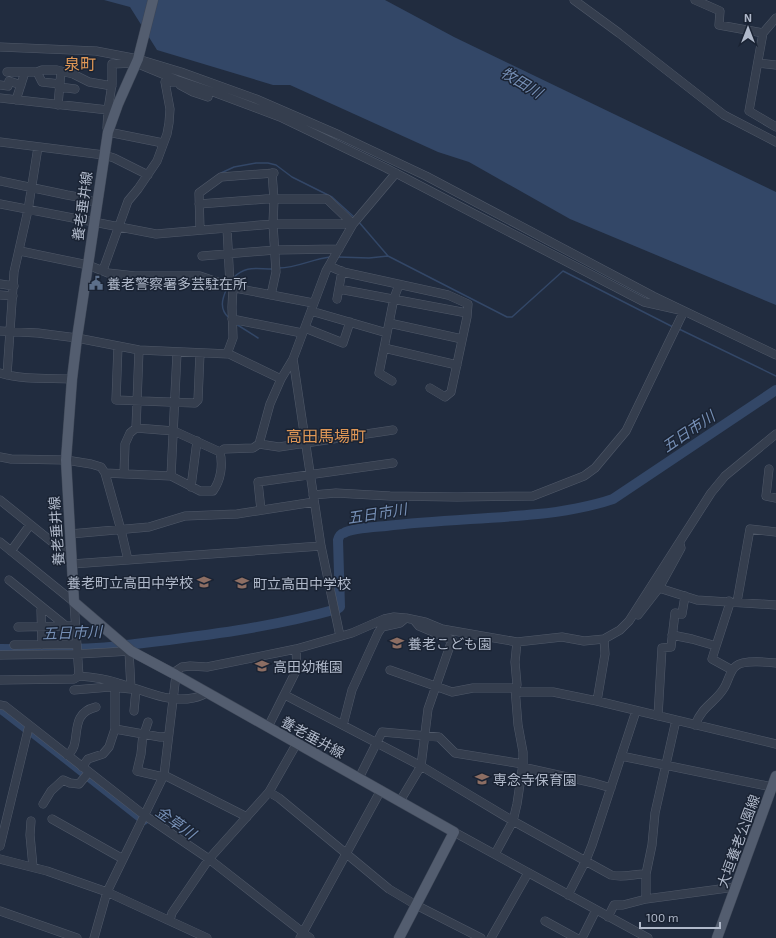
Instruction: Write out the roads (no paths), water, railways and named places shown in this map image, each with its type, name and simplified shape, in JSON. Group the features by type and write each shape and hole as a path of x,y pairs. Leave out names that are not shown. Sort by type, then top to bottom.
{"main road":[{"name":"養老垂井線","path":"153,0 137,61 118,104 108,132 77,338 72,379 66,460 74,602 126,647 454,832"},
{"name":"大垣養老公園線","path":"717,938 735,887 773,791 776,776"},
{"path":"399,938 454,832"}],"street":[{"path":"574,0 724,115 776,142"},
{"path":"695,0 720,11 719,26 763,33"},
{"path":"776,18 763,33 749,111 776,127"},
{"path":"0,47 96,51 181,72 256,99 368,148 461,194 684,311 776,355"},
{"path":"163,143 108,132 108,110 112,86 112,64 137,61 177,81 193,92 208,97"},
{"path":"758,63 776,65"},
{"path":"7,72 37,72 48,70 62,71 89,82 112,86"},
{"path":"58,105 62,71"},
{"path":"16,100 24,72"},
{"path":"37,72 42,82 75,89"},
{"path":"0,85 8,86 9,81 21,85"},
{"path":"103,270 128,200 148,176 157,161 163,143 169,123 169,101 165,82 177,81 216,92 280,117 301,129 396,173 644,302 684,311"},
{"path":"0,98 108,110"},
{"path":"0,142 104,154 148,176"},
{"path":"38,147 28,210 20,251 14,272 11,334 4,374 35,378 72,379"},
{"path":"200,230 199,193 221,177 273,173 273,224 276,272 271,295"},
{"path":"220,452 224,449 253,448 259,444 270,404 281,379 293,359 313,303 329,266 353,224 396,173"},
{"path":"0,181 97,202"},
{"path":"199,204 274,199 327,199 353,224"},
{"path":"0,204 156,234 273,224 353,224"},
{"path":"227,228 228,254 232,286 233,338 227,354"},
{"path":"202,256 275,250 339,249"},
{"path":"20,251 88,265 108,273 135,276 200,276 232,286 313,303"},
{"path":"329,266 342,272 448,294 468,304 458,365 451,392 445,397 430,388"},
{"path":"337,299 342,272"},
{"path":"0,284 14,286"},
{"path":"392,381 379,373 394,298 399,285"},
{"path":"339,289 394,298 467,313"},
{"path":"0,295 13,296"},
{"path":"311,311 387,333"},
{"path":"70,534 149,527 185,516 237,514 336,493 390,496 532,496 584,476 595,468 626,431 684,311"},
{"path":"232,319 304,331 343,343 350,322"},
{"path":"389,323 462,339"},
{"path":"0,331 38,333 77,338 139,350 177,353 227,354 281,379"},
{"path":"118,346 116,400 195,403 198,400 200,353"},
{"path":"384,348 458,365"},
{"path":"136,428 139,350"},
{"path":"171,476 176,402 177,353"},
{"path":"293,359 320,546 340,636"},
{"path":"124,474 125,444 130,433 136,428 174,431 220,452"},
{"path":"259,444 278,447 393,430"},
{"path":"94,938 107,892 163,776 175,674 182,667 207,667 296,649 352,633 384,619 394,618 410,619 425,622 442,629 517,642 562,637 584,641 604,639 620,630 629,621 711,493 726,476 776,434"},
{"path":"191,487 197,441"},
{"path":"105,473 171,476 200,491 213,491 218,484 222,460 220,452"},
{"path":"0,457 10,459 66,460 101,467 105,473 128,560"},
{"path":"261,510 258,482 393,462"},
{"path":"769,469 766,496 776,498"},
{"path":"0,500 72,561 128,560 320,546"},
{"path":"11,551 30,525"},
{"path":"732,670 712,659 729,606 733,602 750,529 776,532"},
{"path":"0,542 74,602 79,676"},
{"path":"629,621 636,619 659,588 681,548 679,542"},
{"path":"9,580 66,626"},
{"path":"659,588 697,600 776,605"},
{"path":"658,716 662,648 671,647 675,613 682,614 685,596"},
{"path":"42,607 42,645"},
{"path":"400,801 421,766 428,709 452,640 419,626 410,619"},
{"path":"343,725 352,690 378,633 382,628 410,619"},
{"path":"18,627 76,626"},
{"path":"672,635 692,638 716,646"},
{"path":"597,701 605,654 604,639"},
{"path":"495,854 513,821 523,765 523,752 518,725 516,690 515,662 517,642"},
{"path":"14,645 77,644"},
{"path":"0,654 78,654 126,647 134,688 134,711"},
{"path":"268,728 297,669 296,649"},
{"path":"695,724 699,714 722,692 728,682 732,670 736,665 744,663 776,663"},
{"path":"390,670 452,692 473,688 553,692 597,701 776,744"},
{"path":"0,680 74,679 79,676 104,680 173,699 183,700 203,696 207,692"},
{"path":"74,690 99,687 134,688"},
{"path":"43,804 50,791 62,780 77,785 79,784 86,772 88,759 103,754 109,747 115,729 115,687"},
{"path":"285,695 421,766 513,821 586,860 611,876 620,877 634,874 646,874"},
{"path":"0,705 5,706 68,755 86,772 144,815 209,859 302,935 310,938"},
{"path":"68,755 74,750 79,719 85,712 96,707"},
{"path":"568,895 586,860 636,711"},
{"path":"646,899 646,874 652,845 658,796 662,788 676,720"},
{"path":"148,722 144,734 137,771 163,776 247,817"},
{"path":"0,846 3,820 29,726"},
{"path":"115,729 168,736"},
{"path":"359,778 382,732 439,737 455,753 523,765 611,788"},
{"path":"170,920 172,912 209,859 269,792 297,744"},
{"path":"621,756 666,765 773,791"},
{"path":"302,935 381,790"},
{"path":"269,792 291,807 346,855 389,889 416,905 481,938"},
{"path":"52,819 123,859"},
{"path":"31,821 30,835 33,867"},
{"path":"454,832 648,938"},
{"path":"0,859 33,867 107,892 170,920 196,935 207,938"},
{"path":"490,938 528,873"},
{"path":"608,917 614,906 646,899 735,887"},
{"path":"582,938 596,910"},
{"path":"0,912 77,938"},
{"path":"545,922 576,938"}],"water":[{"name":"牧田川","path":"104,0 385,0 454,37 776,192 776,305 570,219 469,162 438,152 290,85 273,85 157,50 130,7"}],"waterway":[{"path":"221,173 234,167 256,163 276,165 292,177 332,197 354,217"},
{"path":"358,221 388,256 507,317 512,317 563,271 673,327"},
{"path":"338,257 369,258 388,256"},
{"path":"279,268 292,267 330,257"},
{"path":"233,278 247,269 273,269"},
{"path":"227,288 222,304 224,311 229,318"},
{"path":"236,324 258,338"},
{"path":"679,329 776,376"},
{"name":"五日市川","path":"0,649 104,648 201,636 256,627 337,609 340,607 338,540 339,536 348,531 370,527 424,522 547,513 605,502 613,499 776,390"},
{"name":"金草川","path":"0,708 26,728"},
{"name":"金草川","path":"31,731 144,820"}],"place":[{"name":"養老警察署多芸駐在所","path":"96,283"},
{"name":"養老町立高田中学校","path":"204,582"},
{"name":"町立高田中学校","path":"242,583"},
{"name":"養老こども園","path":"397,643"},
{"name":"高田幼稚園","path":"262,666"},
{"name":"専念寺保育園","path":"482,779"}],"district":[{"name":"泉町","path":"80,63"},
{"name":"高田馬場町","path":"326,435"}]}
